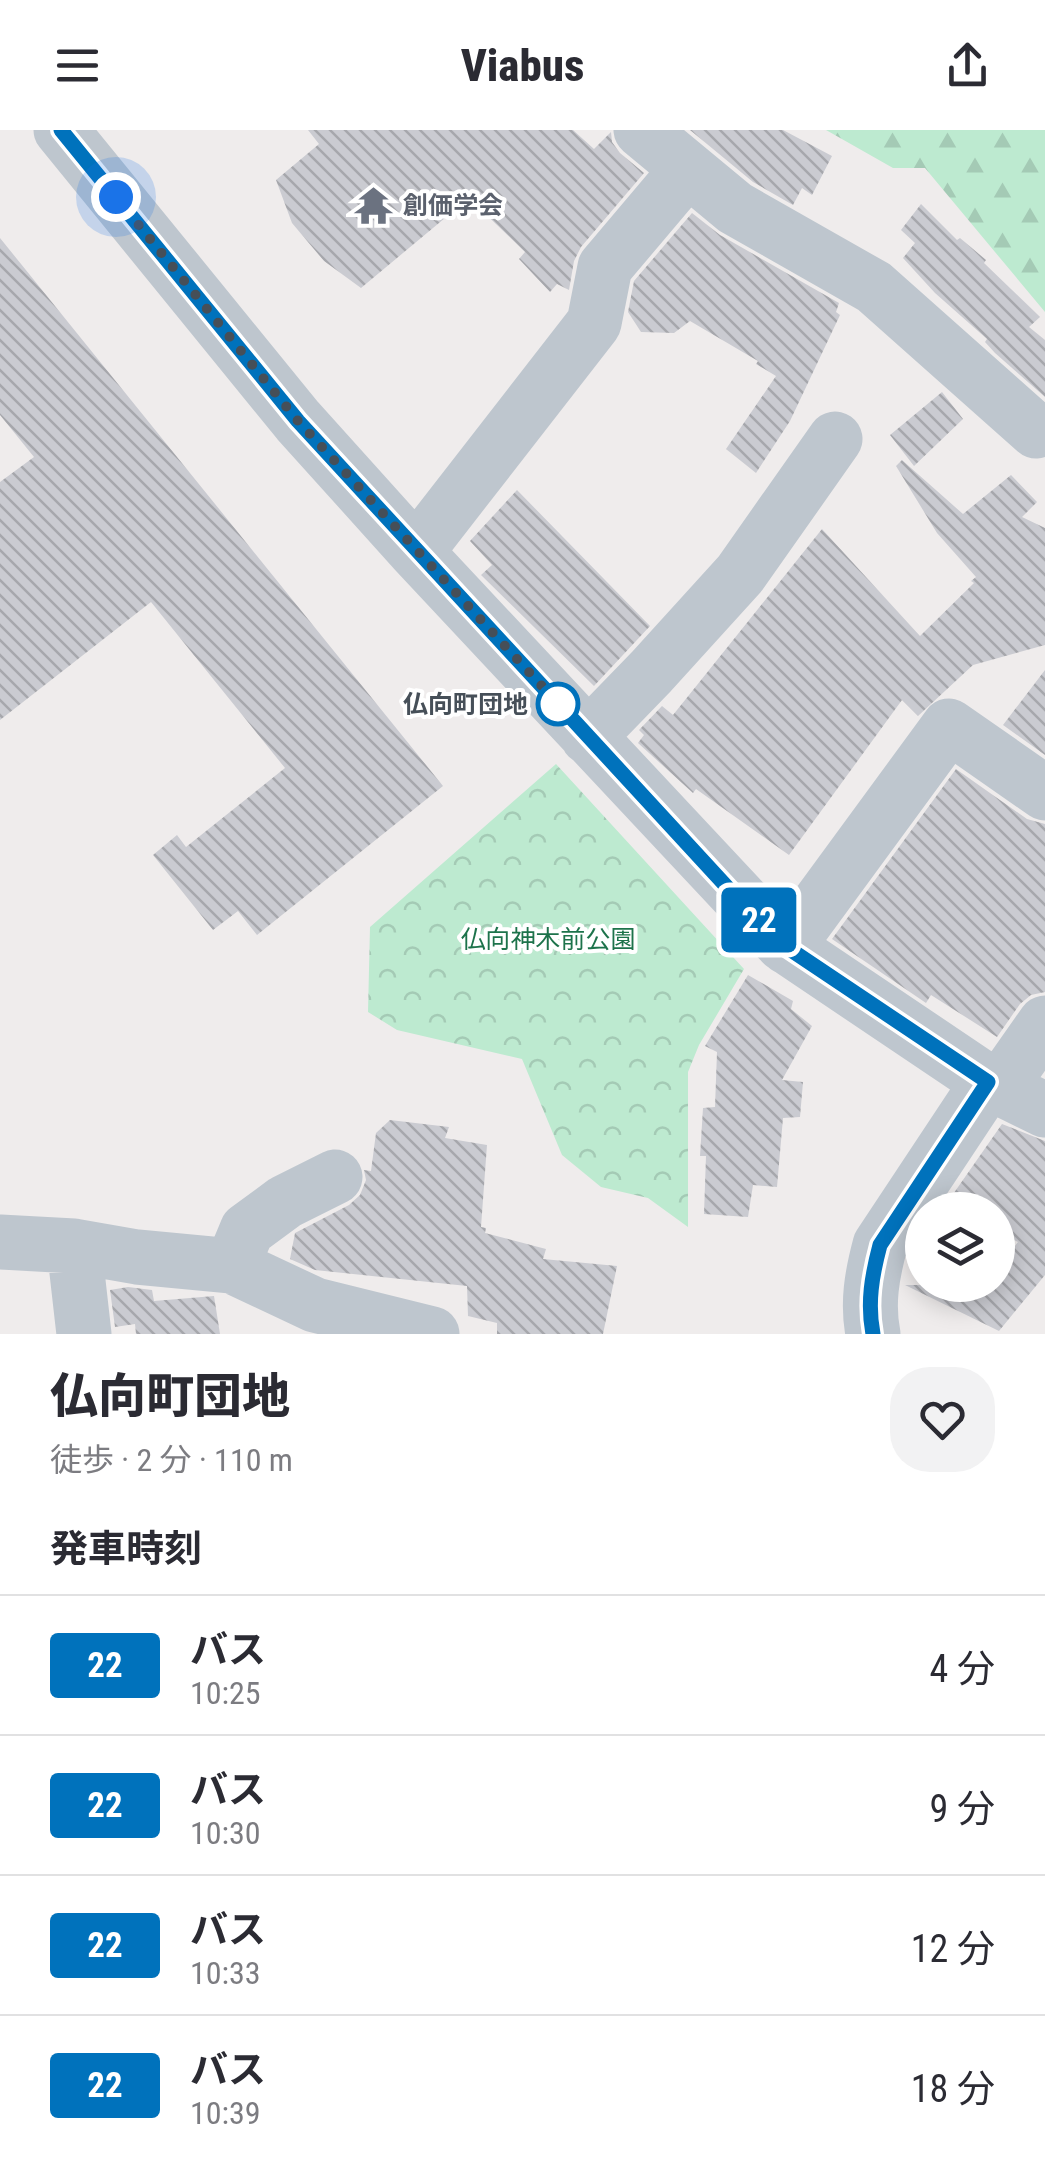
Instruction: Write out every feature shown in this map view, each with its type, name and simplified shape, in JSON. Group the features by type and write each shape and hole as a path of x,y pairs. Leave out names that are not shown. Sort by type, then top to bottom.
{"street":[{"path":"60,130 298,421 716,876 787,947 1011,1093"},
{"path":"641,130 734,208 874,287 1036,432"},
{"path":"416,552 594,323 605,267 687,170"},
{"path":"588,736 740,574 835,439"},
{"path":"787,947 950,726 1045,793"},
{"path":"873,1334 870,1289 880,1245 1011,1093 1045,1023"},
{"path":"232,1266 247,1230 285,1202 335,1177"},
{"path":"0,1241 232,1266 315,1305 432,1334"},
{"path":"74,1246 84,1334"}],"green space":[{"path":"826,130 1045,130 1045,312 925,168 893,168"},
{"name":"仏向神木前公園","path":"556,764 744,969 699,1045 688,1072 688,1227 648,1198 601,1187 562,1155 522,1059 397,1030 368,1012 370,927"}],"building":[{"path":"308,130 573,130 594,149 611,132 612,142 620,153 644,173 581,247 569,290 557,284 550,292 519,259 525,252 469,198 361,288 324,261 292,223 276,180 319,144"},
{"path":"690,130 783,130 832,156 812,195 802,188 793,205 753,182"},
{"path":"921,204 957,240 960,238 986,260 984,263 1040,317 1029,327 1045,340 1045,397 995,353 985,342 987,339 903,258 915,243 901,230"},
{"path":"692,213 720,235 839,303 836,312 840,315 790,421 756,473 726,449 776,376 690,321 674,333 641,332 628,312 634,281"},
{"path":"0,238 443,786 257,935 238,911 213,930 153,855 177,835 186,847 285,768 151,602 0,720 0,482 34,457 0,415"},
{"path":"942,392 963,419 914,466 890,435"},
{"path":"902,460 963,514 1011,475 1037,502 1022,517 1045,528 1045,645 973,665 918,716 902,700 789,855 696,789 693,793 638,743 644,735 639,730 662,706 673,715 822,529 920,636 974,583 971,581 976,577 937,533 896,466"},
{"path":"517,490 650,626 594,686 481,575 492,565 470,541"},
{"path":"1045,670 1045,755 1003,725"},
{"path":"956,769 1027,819 1045,824 1045,992 1031,995 1020,1004 997,1037 931,995 926,1003 832,939"},
{"path":"748,975 793,1001 791,1009 812,1026 782,1080 803,1082 800,1117 783,1118 777,1187 753,1185 748,1217 704,1214 706,1156 700,1156 703,1108 715,1107 717,1052 705,1046"},
{"path":"390,1120 449,1127 445,1138 487,1145 481,1227 486,1228 485,1233 546,1249 543,1259 617,1266 603,1334 497,1334 497,1323 468,1316 467,1286 315,1270 290,1259 295,1233 349,1205 360,1195 366,1180 364,1170 371,1171 376,1133"},
{"path":"1002,1124 1045,1141 1045,1275 999,1331 940,1302 1015,1302 1015,1192 955,1192"},
{"path":"110,1290 152,1290 154,1301 214,1296 220,1334 136,1334 135,1324 115,1327"}],"bus line":[{"name":"22","path":"61,130 298,421 738,899 782,944 988,1082 880,1245 872,1275 873,1334"}],"place":[{"name":"創価学会","path":"373,205"},
{"name":"仏向町団地","path":"558,704"}],"route":[{"path":"116,197 298,421 564,710 558,704"}]}
